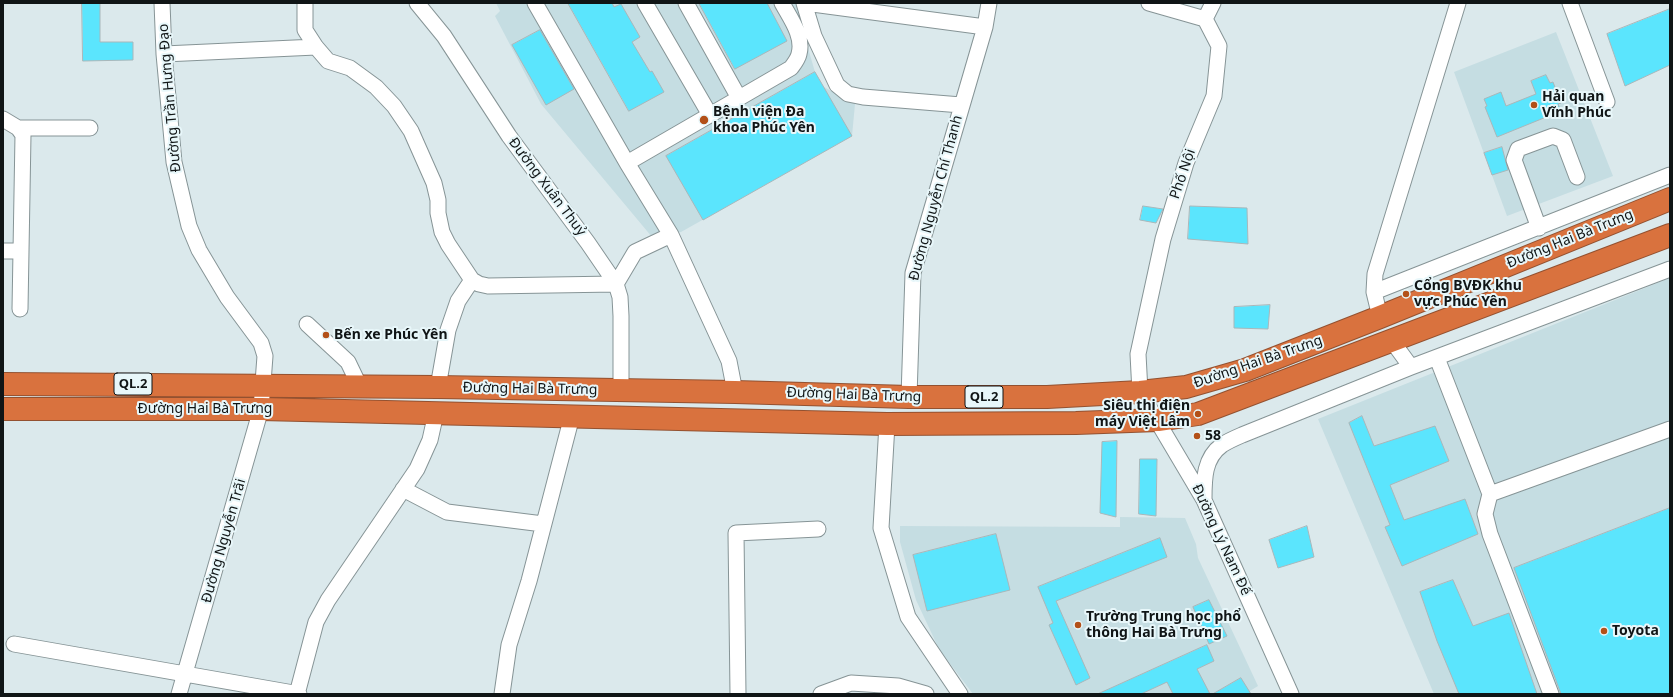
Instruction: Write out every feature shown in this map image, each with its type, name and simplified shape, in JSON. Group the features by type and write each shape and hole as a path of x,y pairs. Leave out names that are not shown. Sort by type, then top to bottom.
{"highway":[{"name":"Đường Hai Bà Trưng","path":"3,384 438,387 735,392 909,397 1046,397 1140,392 1186,387 1245,370 1380,318 1670,199"},
{"name":"Đường Hai Bà Trưng","path":"3,409 261,409 887,424 1076,423 1158,420 1198,414 1670,236"},
{"path":"1380,318 1392,341"},
{"path":"735,392 735,420"}],"street":[{"name":"Đường Trần Hưng Đạo","path":"162,3 164,54 174,162 189,226 199,250 227,297 261,343 265,356 263,386"},
{"path":"304,3 305,30 316,48 328,61 350,68 376,87 394,106 410,131 434,182 442,232 448,244 472,280 479,284 488,286 616,284 635,252 671,235"},
{"name":"Đường Xuân Thuỷ","path":"417,3 444,36 509,136 588,243 616,284 620,297 621,316 621,391"},
{"path":"535,3 627,163 671,235 729,361 735,392"},
{"path":"645,3 710,115"},
{"path":"686,3 739,98"},
{"path":"627,163 791,68 799,55 800,44 796,30 782,3"},
{"path":"961,105 863,97 848,94 837,85 814,36 805,3 985,27"},
{"name":"Đường Nguyễn Chí Thanh","path":"909,397 914,273 961,105 985,27 989,3"},
{"path":"1148,3 1205,19 1213,3"},
{"path":"1380,318 1374,292 1376,274 1458,3"},
{"path":"1570,3 1607,102"},
{"name":"Phố Nội","path":"1140,392 1138,354 1163,239 1186,163 1214,96 1219,46 1205,19"},
{"path":"164,54 316,48"},
{"path":"3,119 18,128 23,135 24,147 20,309"},
{"path":"18,128 90,128"},
{"path":"1539,228 1514,160 1518,149 1553,136 1558,137 1563,140 1577,177"},
{"path":"1374,292 1670,175"},
{"path":"3,251 21,251"},
{"path":"1204,500 1204,476 1209,460 1221,445 1242,435 1411,367 1670,269"},
{"path":"438,387 448,330 458,301 472,280"},
{"path":"307,324 348,362 360,387"},
{"path":"1392,341 1411,367"},
{"path":"1437,358 1490,494 1485,514 1490,534 1551,694"},
{"name":"Đường Nguyễn Trãi","path":"179,694 261,409 263,386"},
{"name":"Đường Lý Nam Đế","path":"1140,392 1158,420 1204,500 1291,694"},
{"path":"14,644 298,694 316,622 328,600 417,468 430,440 436,413"},
{"path":"502,694 509,645 528,581 572,416"},
{"path":"887,424 881,528 908,617 960,694"},
{"path":"1490,494 1670,429"},
{"path":"403,489 447,512 543,524"},
{"path":"738,694 736,533 818,529"},
{"path":"820,694 851,683 898,686 926,694"}],"shaded area":[{"name":"Bệnh viện Đa khoa Phúc Yên","path":"496,3 798,3 803,31 815,72 824,87 855,104 852,136 681,232 652,237 541,104 495,16 500,11"},
{"path":"1556,32 1613,176 1507,216 1454,72"},
{"path":"1670,278 1670,694 1434,694 1318,419"},
{"name":"Trường Trung học phổ thông Hai Bà Trưng","path":"1120,517 1185,518 1196,544 1198,558 1258,686 1245,694 973,694 939,649 916,600 900,542 900,526 1120,527"}],"building":[{"path":"82,3 100,3 100,42 133,42 133,60 83,61"},
{"path":"568,3 612,3 614,7 621,4 640,37 632,42 650,72 652,71 664,92 629,111"},
{"path":"699,3 767,3 787,41 735,69"},
{"path":"1670,9 1670,65 1625,86 1607,34"},
{"path":"540,30 574,89 546,105 512,45"},
{"path":"815,72 852,136 703,220 666,156"},
{"name":"Hải quan Vĩnh Phúc","path":"1546,75 1550,83 1553,82 1561,103 1558,104 1561,111 1497,137 1485,107 1487,106 1484,99 1501,92 1506,106 1536,94 1531,81"},
{"path":"1502,147 1508,170 1492,175 1484,153"},
{"path":"1143,206 1163,209 1156,223 1140,220"},
{"path":"1190,206 1247,208 1248,244 1188,239"},
{"path":"1270,305 1268,329 1234,328 1234,307"},
{"path":"1362,416 1374,446 1435,426 1449,461 1390,485 1404,520 1465,499 1478,534 1402,566 1385,527 1390,525 1349,423"},
{"path":"1117,441 1116,517 1100,513 1102,442"},
{"path":"1140,459 1157,459 1156,516 1139,514"},
{"name":"Toyota","path":"1670,508 1670,694 1561,694 1514,568"},
{"path":"1307,526 1314,557 1278,568 1269,540"},
{"path":"996,534 1010,590 927,611 913,555"},
{"path":"1160,538 1167,557 1056,601 1090,678 1076,685 1049,625 1053,623 1038,587"},
{"path":"1453,580 1473,626 1509,613 1537,694 1459,694 1437,641 1420,592"},
{"path":"1209,600 1227,636 1209,644 1193,607"},
{"path":"1207,645 1214,661 1197,669 1210,694 1173,694 1167,682 1141,694 1098,694"},
{"path":"1241,678 1251,694 1213,694"}],"place":[{"name":"Hải quan Vĩnh Phúc","path":"1534,105"},
{"name":"Bệnh viện Đa khoa Phúc Yên","path":"704,120"},
{"name":"Cổng BVĐK khu vực Phúc Yên","path":"1406,294"},
{"name":"Bến xe Phúc Yên","path":"326,335"},
{"name":"Siêu thị điện máy Việt Lâm","path":"1198,414"},
{"name":"58","path":"1197,436"},
{"name":"Trường Trung học phổ thông Hai Bà Trưng","path":"1078,625"},
{"name":"Toyota","path":"1604,631"}]}
